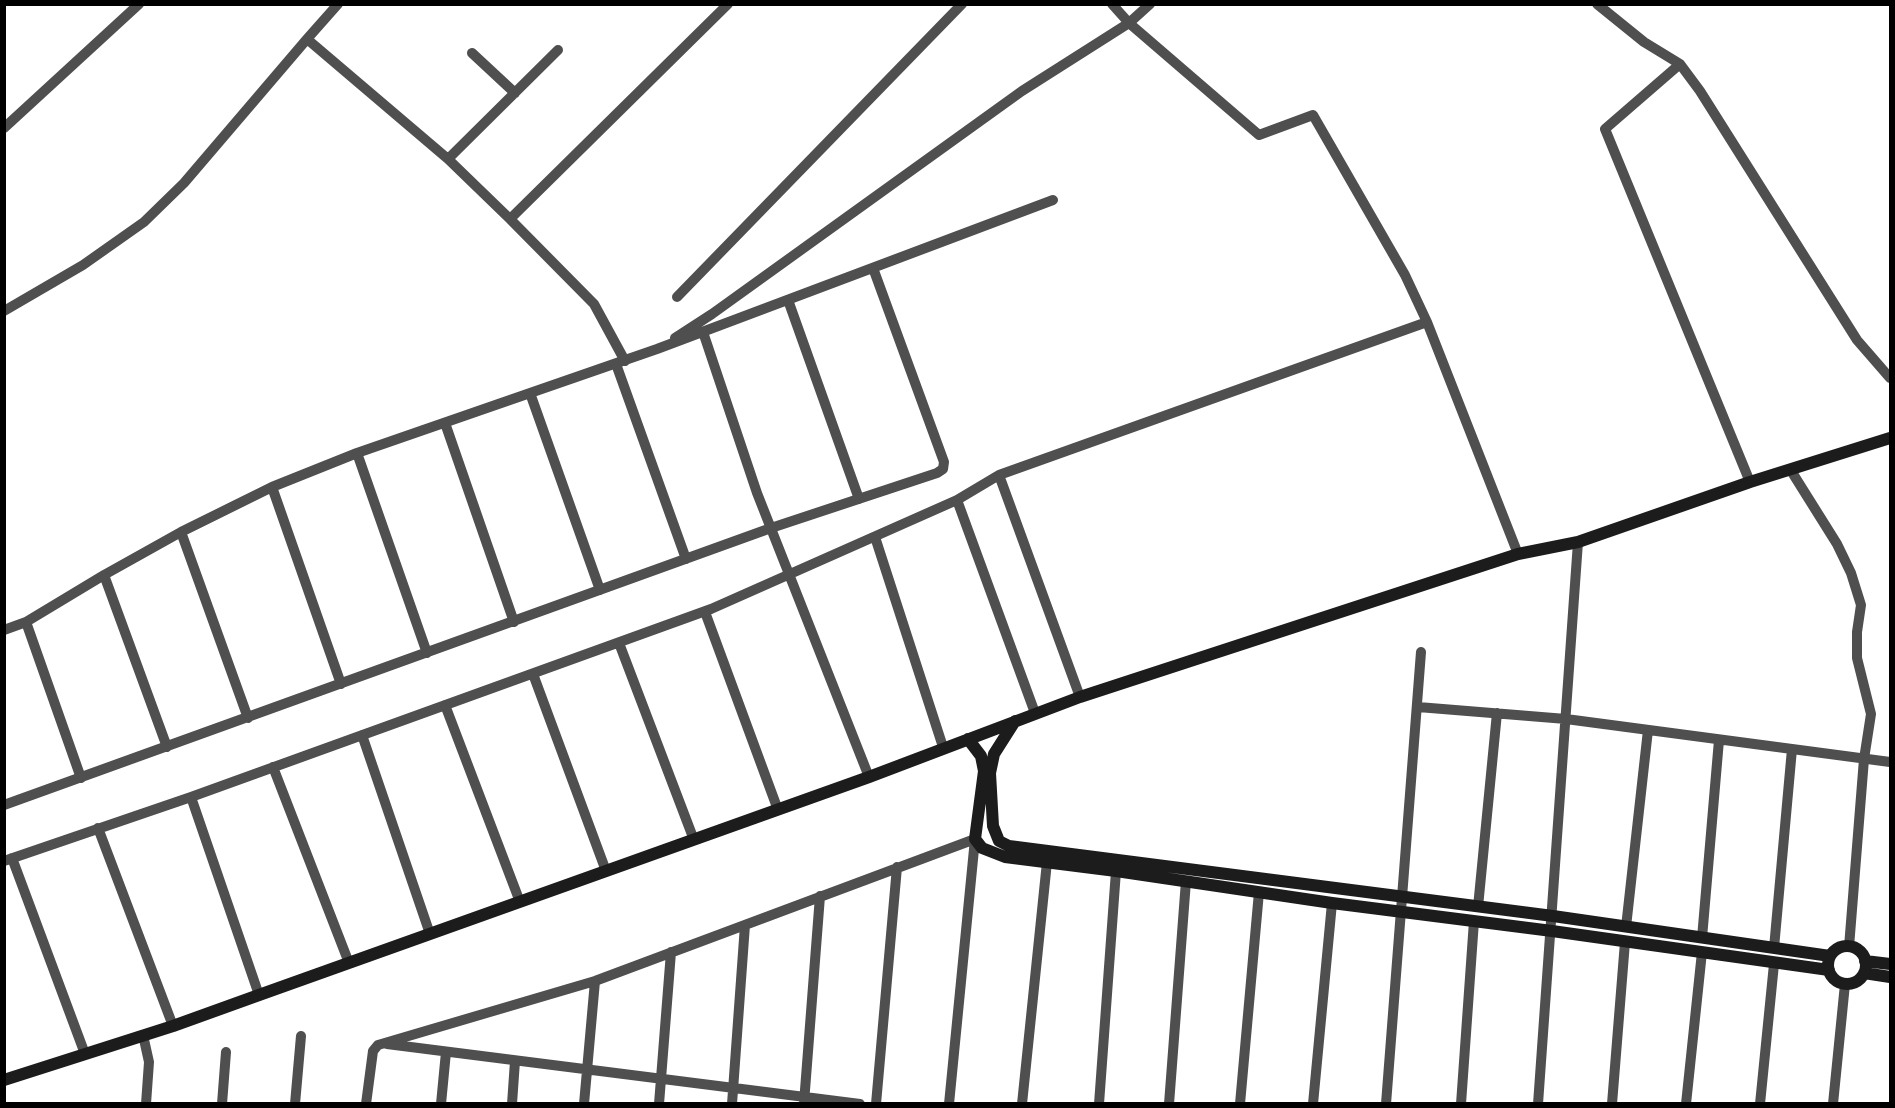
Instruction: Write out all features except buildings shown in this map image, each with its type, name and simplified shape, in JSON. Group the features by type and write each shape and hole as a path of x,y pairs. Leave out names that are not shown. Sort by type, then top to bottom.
{"street":[{"path":"4,128 139,4"},
{"path":"4,311 83,265 144,222 184,183 338,4"},
{"path":"510,219 728,4"},
{"path":"677,297 962,4"},
{"path":"1112,4 1129,23 1259,135 1313,115 1405,274 1427,322 1518,554"},
{"path":"657,349 712,314 1022,91 1129,23 1150,4"},
{"path":"1597,4 1644,42 1680,64 1700,91 1857,340 1890,378"},
{"path":"307,39 448,159 594,304 621,362 686,559"},
{"path":"448,159 558,50"},
{"path":"472,53 515,93"},
{"path":"1680,64 1605,129 1750,482"},
{"path":"4,630 26,622 182,532 272,487 357,453 657,349 1053,200"},
{"path":"4,806 771,528 938,473 943,469 944,462 873,268"},
{"path":"788,300 859,499"},
{"path":"84,1054 8,859 191,797 705,612 957,500 999,475 1427,322"},
{"path":"703,332 757,493 869,777"},
{"path":"530,393 600,590"},
{"path":"445,423 514,622"},
{"path":"4,1080 173,1026 869,777 943,747 1080,697 1518,554 1578,542 1750,482 1890,438"},
{"path":"357,453 427,653"},
{"path":"1790,469 1837,544 1858,591 1861,605 1857,632 1857,658 1871,714 1864,759 1849,946"},
{"path":"999,475 1080,697"},
{"path":"272,487 341,684"},
{"path":"957,500 1035,713"},
{"path":"182,532 248,718"},
{"path":"874,537 943,747"},
{"path":"1538,1104 1578,542"},
{"path":"104,575 166,747"},
{"path":"705,612 778,810"},
{"path":"26,622 81,777"},
{"path":"619,643 694,840"},
{"path":"1386,1104 1421,652"},
{"path":"533,674 606,871"},
{"path":"445,705 520,902"},
{"path":"1418,707 1566,719 1890,762"},
{"path":"1478,907 1497,714"},
{"path":"1015,721 994,754 990,772 993,826 996,836 1004,844 1553,916 1830,956"},
{"path":"1626,927 1648,730"},
{"path":"362,735 430,934"},
{"path":"949,1104 975,839 984,771 981,756 968,739"},
{"path":"1702,938 1719,740"},
{"path":"1774,948 1792,749"},
{"path":"273,767 349,963"},
{"path":"191,797 259,995"},
{"path":"98,828 173,1026"},
{"path":"975,839 982,848 1016,859 1829,970"},
{"path":"366,1104 372,1051 378,1045 595,981 975,839"},
{"path":"1022,1104 1047,862"},
{"path":"876,1104 897,867"},
{"path":"1099,1104 1116,871"},
{"path":"1169,1104 1186,881"},
{"path":"1240,1104 1259,892"},
{"path":"804,1100 820,896"},
{"path":"1313,1104 1332,903"},
{"path":"1461,1104 1474,921"},
{"path":"732,1104 744,925"},
{"path":"1612,1104 1625,942"},
{"path":"1849,946 1860,952 1864,967 1857,981 1845,984 1833,978 1829,970 1830,956 1836,950 1849,946"},
{"path":"659,1104 670,952"},
{"path":"1686,1104 1702,952"},
{"path":"1760,1104 1774,964"},
{"path":"1864,967 1890,964"},
{"path":"1864,967 1890,977"},
{"path":"584,1104 595,981"},
{"path":"1833,1104 1845,984"},
{"path":"143,1035 149,1062 146,1104"},
{"path":"296,1104 301,1036"},
{"path":"384,1043 733,1088 804,1100 860,1104"},
{"path":"222,1104 226,1052"},
{"path":"441,1104 446,1052"},
{"path":"512,1104 515,1061"}]}
